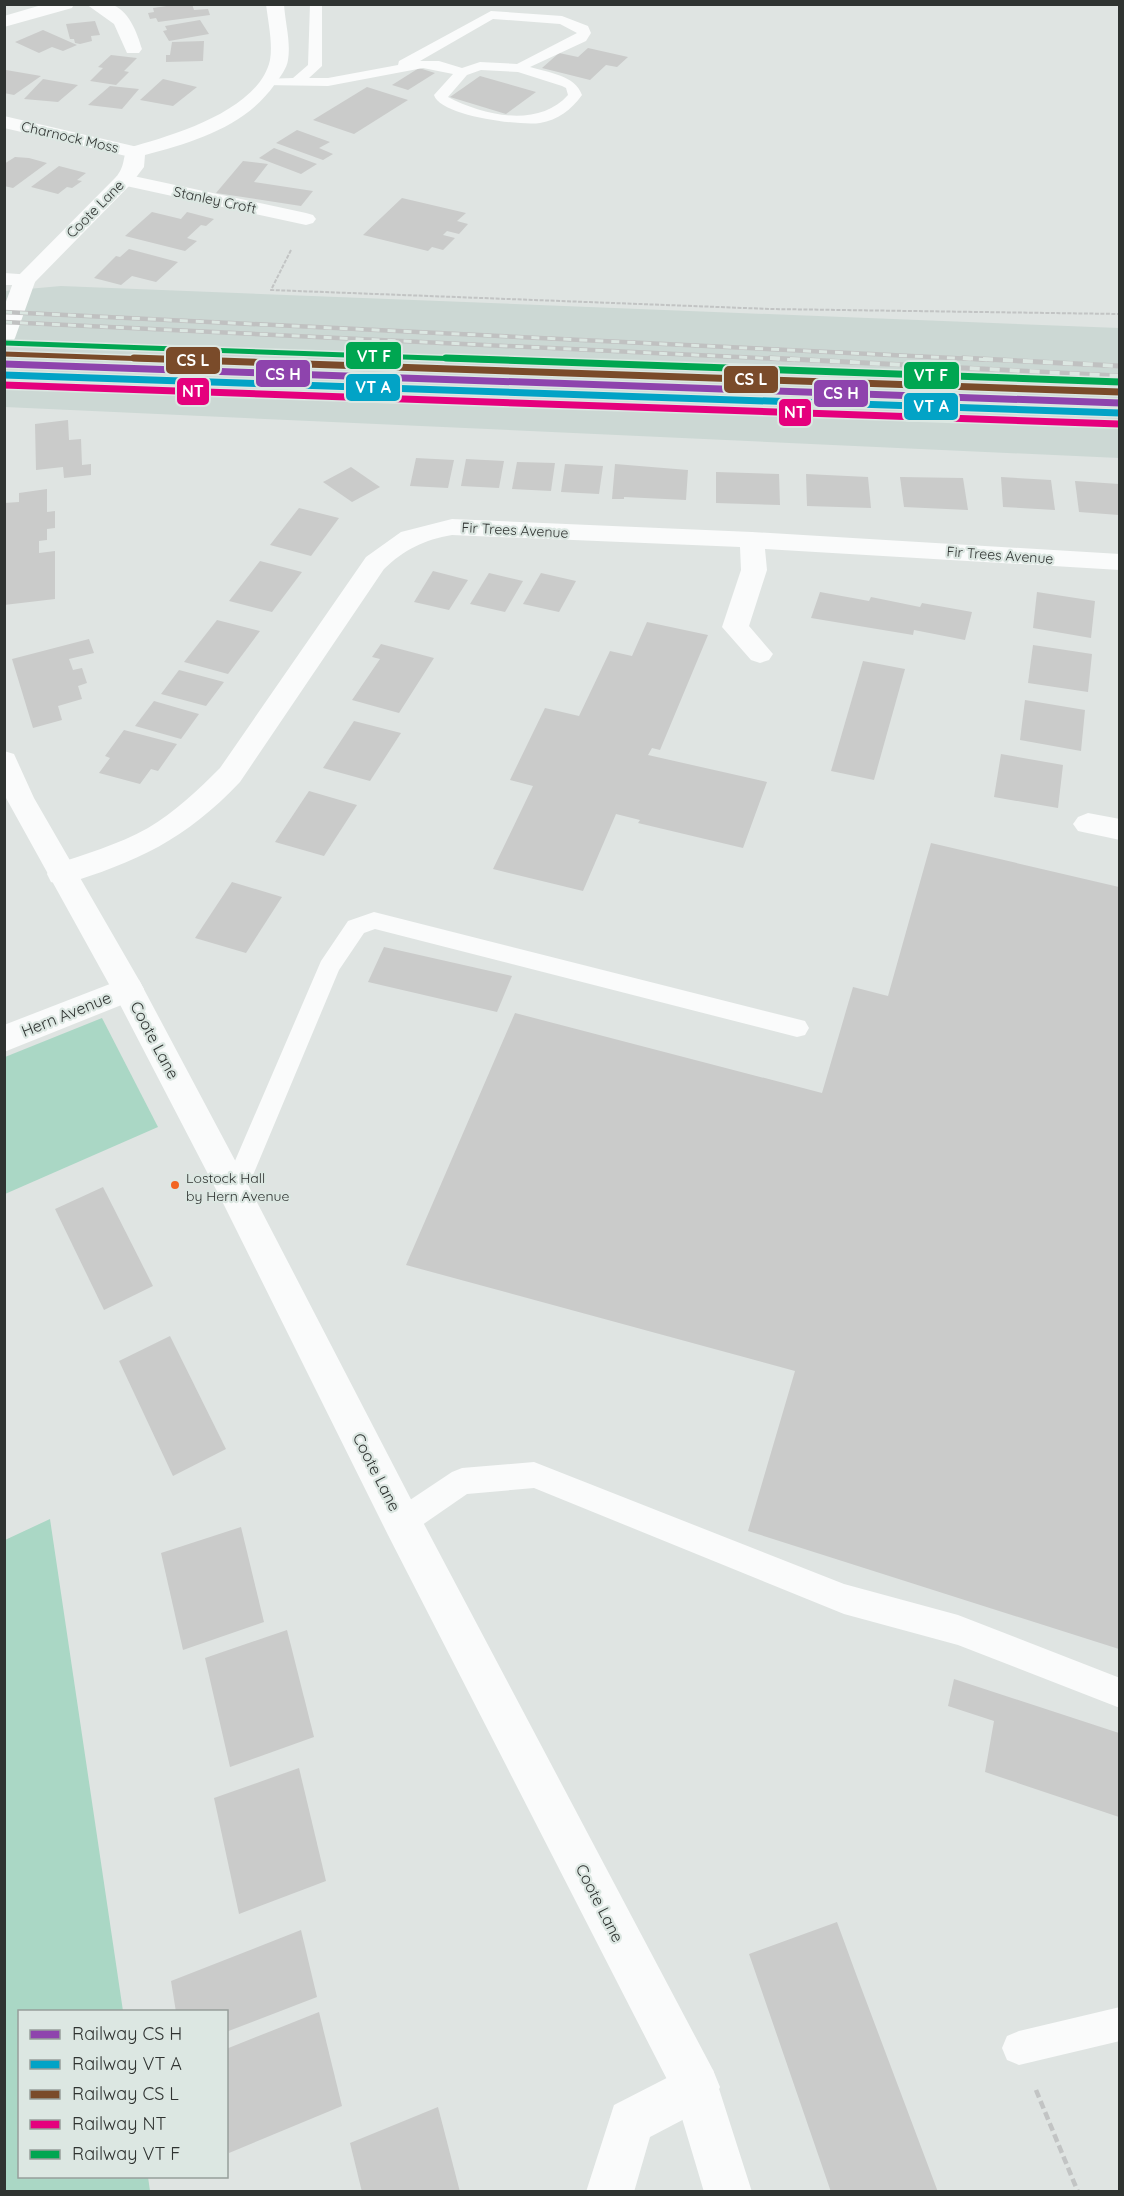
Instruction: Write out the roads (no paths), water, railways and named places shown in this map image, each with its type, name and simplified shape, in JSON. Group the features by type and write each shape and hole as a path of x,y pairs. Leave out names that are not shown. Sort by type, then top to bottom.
{"street":[{"path":"4,22 66,4"},
{"path":"94,4 112,11 128,28 133,49"},
{"path":"135,152 178,141 216,124 242,108 268,82 279,62 275,4"},
{"name":"Charnock Moss","path":"4,122 135,152"},
{"name":"Coote Lane","path":"4,338 17,283 124,180 134,166 135,152"},
{"name":"Stanley Croft","path":"124,180 306,219"},
{"name":"Fir Trees Avenue","path":"62,874 135,845 170,828 209,796 230,775 375,563 397,542 422,532 452,527 752,540 1119,562"},
{"path":"752,540 754,570 735,627 760,654"},
{"name":"Coote Lane","path":"4,761 20,798 128,989 234,1191 402,1522 696,2087 728,2192"},
{"path":"1088,824 1119,830"},
{"name":"Hern Avenue","path":"4,1039 128,989"},
{"path":"610,2192 632,2122 696,2087"}],"lane":[{"path":"298,81 315,66 316,4"},
{"path":"400,67 490,15 562,20 583,29 581,39 548,52 519,68"},
{"path":"268,82 328,82 400,67 431,64 462,72"},
{"path":"480,66 519,68 567,83 572,87 575,95 570,102 545,117 519,121 504,119 441,99 445,88 462,72 480,66"},
{"path":"234,1191 329,967 356,927 374,920 798,1028"},
{"path":"402,1522 462,1481 534,1475 844,1599 958,1630 1119,1693"},
{"path":"1019,2048 1119,2024"}],"railway":[{"path":"4,312 994,360"},
{"path":"4,322 800,360"},
{"path":"770,358 1120,376"},
{"path":"963,358 1120,366"}],"rail line":[{"name":"NT","path":"4,385 1119,424"}],"place":[{"name":"Lostock Hall by Hern Avenue","path":"175,1185"}]}
